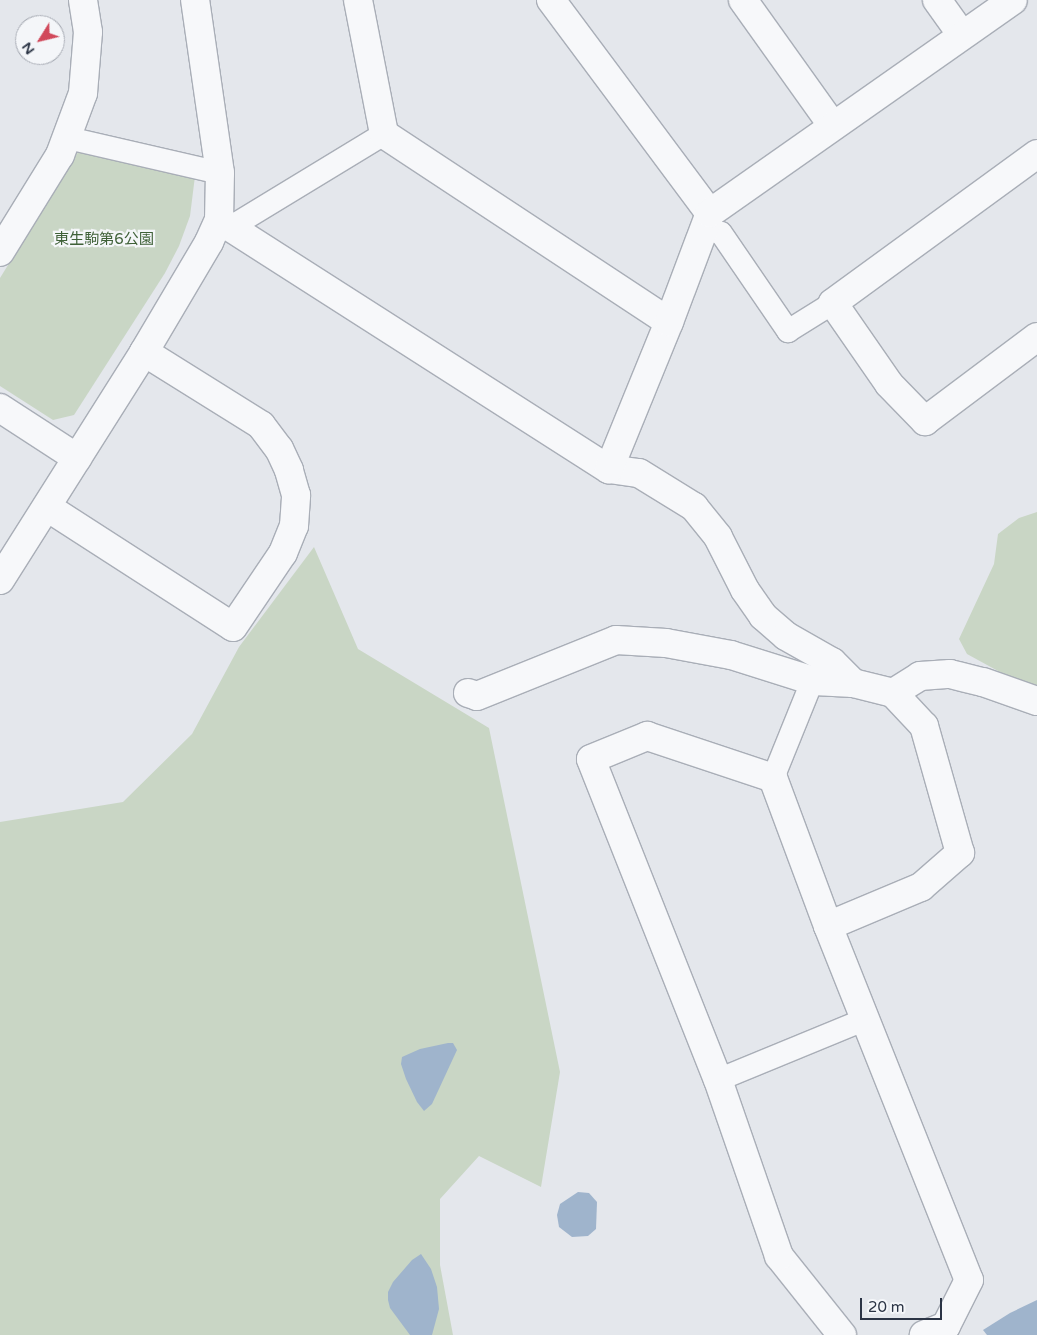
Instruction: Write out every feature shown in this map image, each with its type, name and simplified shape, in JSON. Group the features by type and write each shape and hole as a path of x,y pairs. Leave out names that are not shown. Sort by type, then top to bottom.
{"street":[{"path":"0,252 60,155 68,138 82,93 88,32 83,0"},
{"path":"195,0 220,174 225,224"},
{"path":"358,0 384,134 670,322"},
{"path":"551,0 708,221 720,233 788,331 833,302 1037,154"},
{"path":"743,0 832,125"},
{"path":"937,0 962,35"},
{"path":"609,469 670,322 708,221 832,125 1013,0"},
{"path":"0,580 144,352 209,242 225,224 384,134"},
{"path":"68,138 220,174"},
{"path":"225,224 609,469 639,472 694,507 718,537 745,590 763,616 786,636 832,662 853,683"},
{"path":"833,302 889,384 925,421 1037,337"},
{"path":"47,507 232,627 284,553 294,526 296,495 289,470 279,449 261,426 144,352"},
{"path":"0,408 77,458"},
{"path":"468,693 477,696 616,640 666,643 731,655 814,681 853,683 893,693 924,726 960,853 921,887 828,926"},
{"path":"893,693 920,676 950,674 983,682 1037,701"},
{"path":"809,689 773,778 828,926 969,1280 946,1326 924,1335"},
{"path":"773,778 647,736 591,759 718,1080 779,1256 842,1335"},
{"path":"718,1080 866,1019"}],"green space":[{"name":"東生駒第6公園","path":"80,149 195,176 190,216 179,246 165,273 74,415 53,420 0,386 0,278"},
{"path":"1037,512 1037,687 1009,677 967,654 959,639 994,564 998,534 1019,518"},
{"path":"314,547 358,649 489,728 560,1072 541,1187 479,1156 440,1199 440,1265 453,1335 0,1335 0,822 123,802 192,734 239,647"}],"water":[{"path":"453,1043 457,1050 432,1104 424,1111 417,1102 406,1079 401,1064 402,1057 420,1049"},
{"path":"578,1192 589,1193 597,1202 596,1229 588,1236 572,1237 559,1227 557,1215 560,1204"},
{"path":"421,1254 431,1269 437,1287 439,1309 432,1335 410,1335 390,1308 388,1292 393,1282 412,1260"},
{"path":"1037,1300 1037,1335 987,1335 983,1330 1010,1313"}]}
